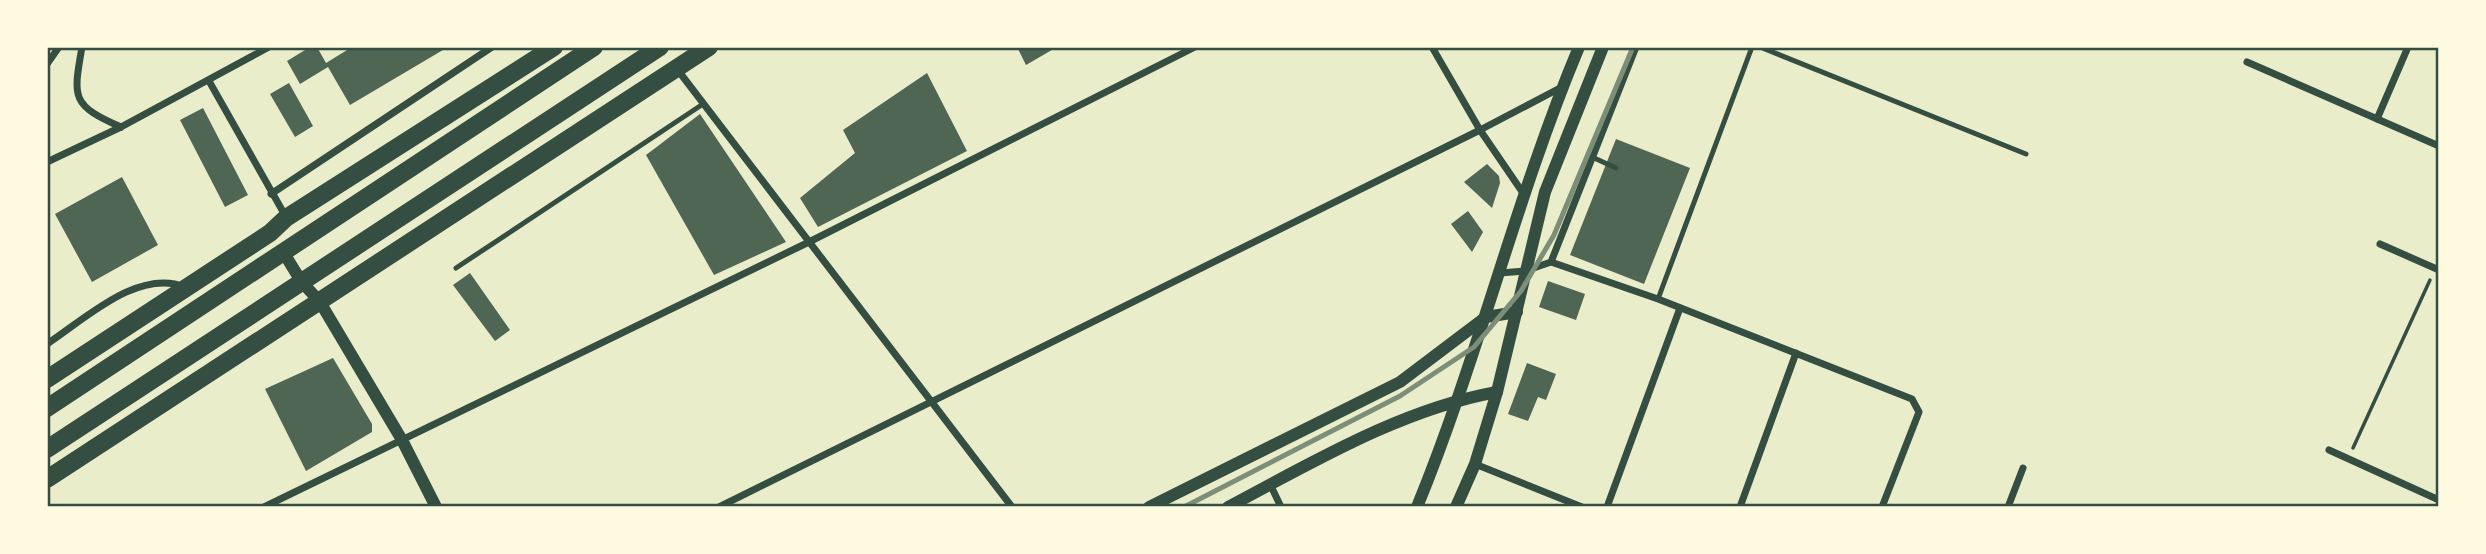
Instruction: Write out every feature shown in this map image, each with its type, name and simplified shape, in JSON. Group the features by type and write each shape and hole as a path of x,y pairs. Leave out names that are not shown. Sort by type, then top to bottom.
{"main road":[{"path":"47,379 270,233 286,218 554,47"},
{"path":"47,408 282,250 594,47"},
{"path":"47,449 660,47"},
{"path":"47,479 709,47"}],"street":[{"path":"47,64 59,47"},
{"path":"82,47 75,87 80,102 91,114 121,127"},
{"path":"47,162 121,127 269,47"},
{"path":"271,194 492,47"},
{"path":"264,507 810,242 1195,47"},
{"path":"1432,47 1480,130 1522,193"},
{"path":"1417,507 1486,317 1522,193 1579,47"},
{"path":"1456,507 1475,464 1497,392 1545,192 1603,47"},
{"path":"1551,262 1636,47"},
{"path":"2376,119 2408,47"},
{"path":"2247,62 2439,146"},
{"path":"676,69 1012,507"},
{"path":"209,81 286,218"},
{"path":"719,507 1480,130 1563,86"},
{"path":"2380,244 2437,269"},
{"path":"282,250 300,281 320,302 402,440 436,507"},
{"path":"1500,273 1525,271 1551,262 1658,299 1912,399 1919,412 1882,507"},
{"path":"47,344 119,298 150,282 170,281 186,288"},
{"path":"1607,507 1680,308"},
{"path":"1149,507 1400,382 1486,317 1517,312"},
{"path":"1740,507 1796,353"},
{"path":"1228,507 1413,415 1456,399 1497,392"},
{"path":"2329,450 2439,500"},
{"path":"1475,464 1582,507"},
{"path":"2008,507 2024,468"},
{"path":"1270,484 1281,507"}],"lane":[{"path":"1658,299 1752,47"},
{"path":"1760,47 2026,154"},
{"path":"456,268 703,104"},
{"path":"1592,157 1616,168"}],"path":[{"path":"2348,458 2437,269"}],"building":[{"path":"310,47 317,47 326,63 352,47 448,47 350,105 328,67 300,84 287,61"},
{"path":"1017,47 1057,47 1026,65"},
{"path":"927,73 967,151 818,227 800,198 855,153 843,130"},
{"path":"289,83 313,126 295,137 270,94"},
{"path":"203,108 248,195 225,207 180,120"},
{"path":"700,114 786,242 714,275 646,155"},
{"path":"1616,139 1690,168 1644,284 1570,255"},
{"path":"1487,164 1499,176 1500,183 1492,208 1464,182"},
{"path":"122,177 158,245 92,282 55,214"},
{"path":"1468,211 1483,232 1472,252 1451,224"},
{"path":"470,273 510,330 495,341 453,285"},
{"path":"1548,281 1585,294 1576,320 1539,307"},
{"path":"333,358 372,424 372,432 306,471 265,389"},
{"path":"1527,363 1556,374 1546,400 1538,397 1528,421 1508,414"}],"railway":[{"path":"1184,507 1400,396 1474,347 1521,291 1554,235 1633,47"}]}
